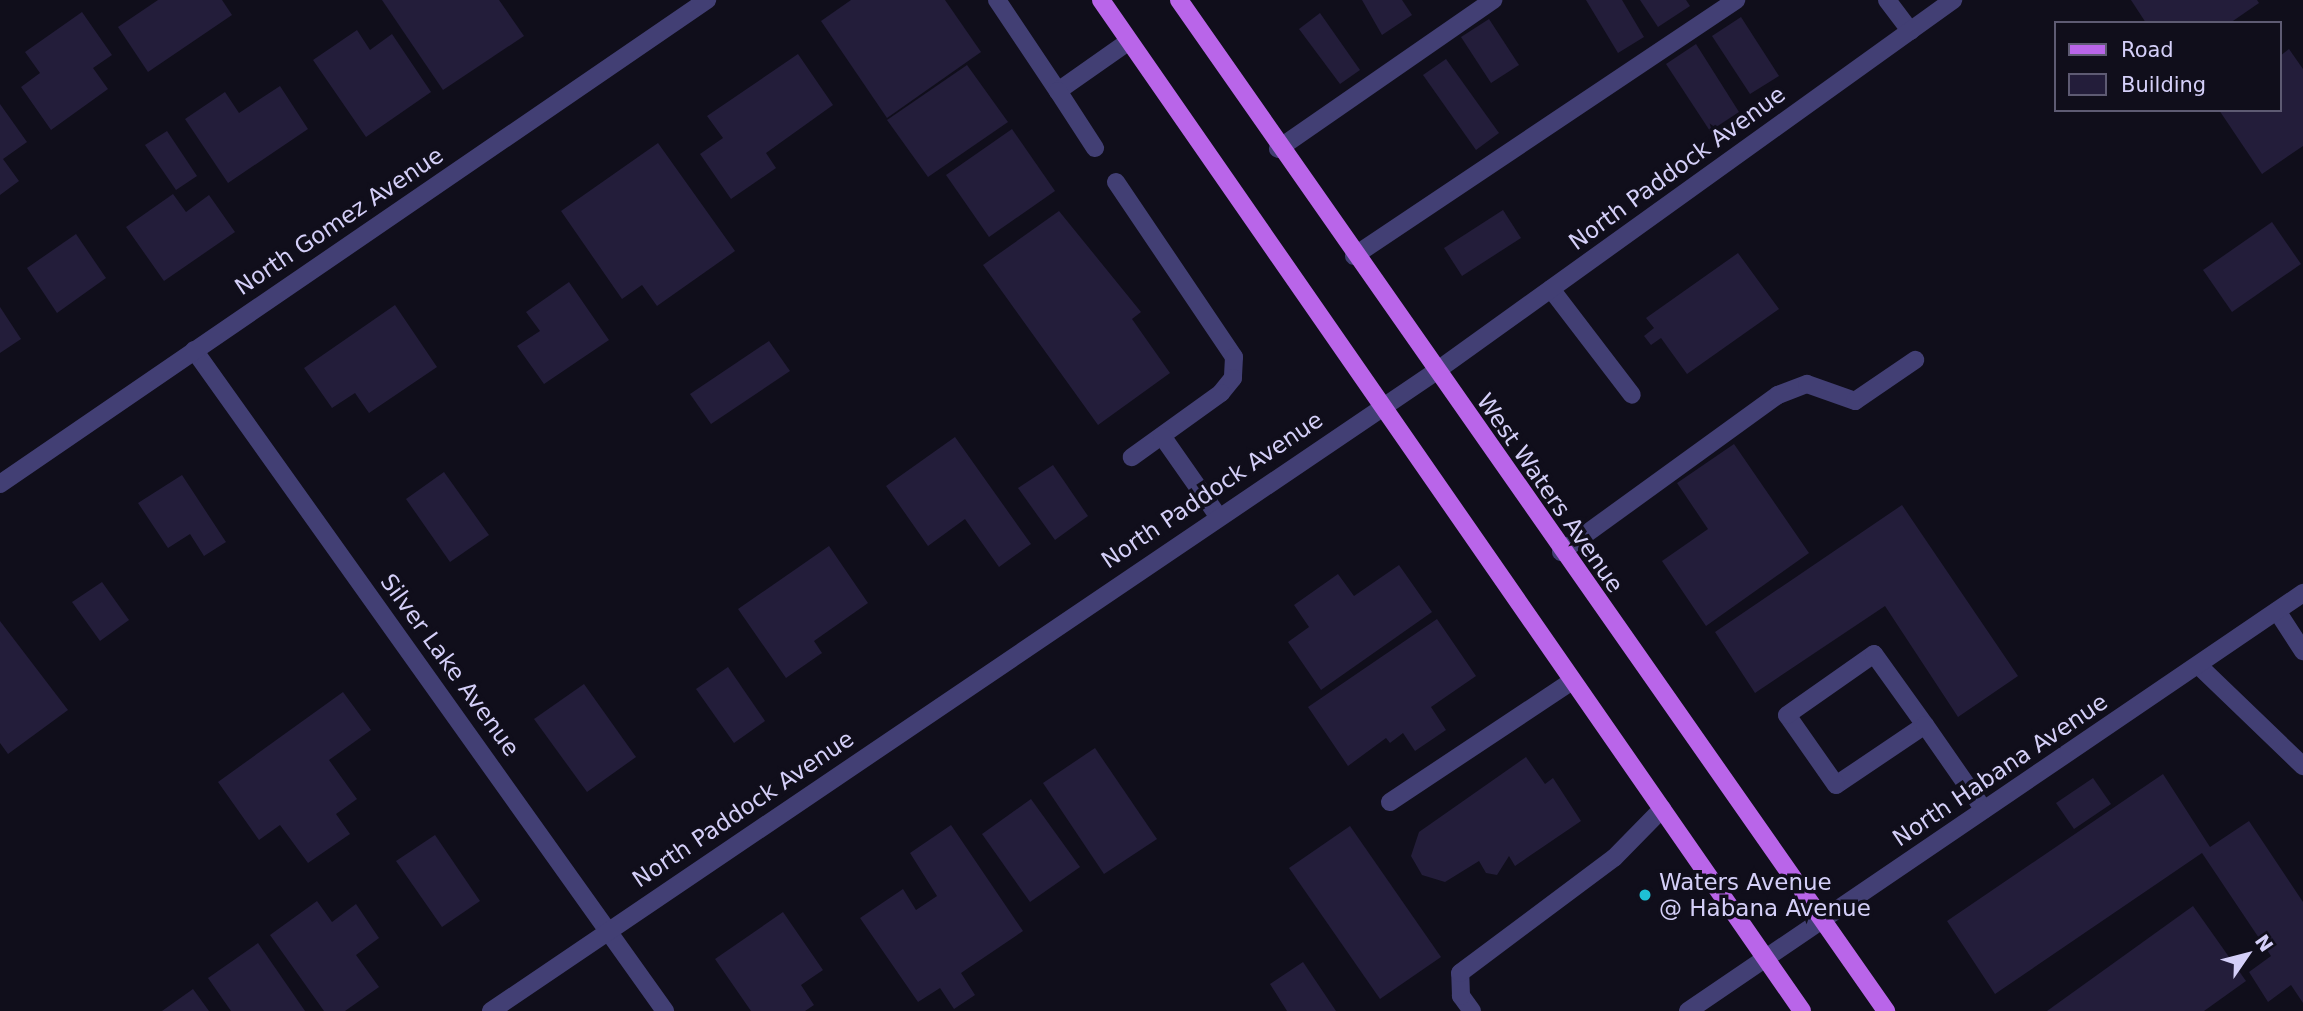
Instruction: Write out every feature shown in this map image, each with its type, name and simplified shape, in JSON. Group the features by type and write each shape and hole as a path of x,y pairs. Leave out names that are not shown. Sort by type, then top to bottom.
{"main road":[{"path":"1101,0 1802,1011"},
{"name":"West Waters Avenue","path":"1180,0 1278,149 1886,1011"}],"street":[{"name":"North Gomez Avenue","path":"0,484 707,0"},
{"path":"997,0 1096,148"},
{"path":"1278,149 1493,0"},
{"path":"1354,256 1736,0"},
{"path":"1887,0 1910,31"},
{"name":"North Paddock Avenue","path":"491,1011 1380,405 1434,372 1953,0"},
{"path":"1058,91 1128,42"},
{"path":"1116,181 1234,357 1233,378 1221,394 1132,457"},
{"path":"1551,289 1632,395"},
{"name":"Silver Lake Avenue","path":"194,350 665,1011"},
{"path":"1561,552 1778,395 1807,384 1856,401 1915,360"},
{"path":"1162,436 1218,516"},
{"name":"North Habana Avenue","path":"1691,1010 2303,593"},
{"path":"2277,611 2303,650"},
{"path":"1925,725 1836,785 1787,715 1874,654 1925,725 1984,810"},
{"path":"2199,665 2303,766"},
{"path":"1390,802 1572,681"},
{"path":"1472,1011 1461,996 1460,973 1614,858 1662,809"}],"building":[{"path":"158,0 222,0 232,15 148,72 118,27"},
{"path":"382,0 499,0 524,36 443,90"},
{"path":"851,0 945,0 981,52 887,118 821,21"},
{"path":"1362,0 1402,0 1412,15 1382,35"},
{"path":"1586,0 1622,0 1644,37 1618,53"},
{"path":"1640,0 1686,0 1690,6 1658,27"},
{"path":"2131,0 2257,0 2259,3 2233,21 2145,21"},
{"path":"82,12 112,55 93,68 108,89 51,130 21,87 40,73 25,52"},
{"path":"1320,13 1360,70 1340,84 1299,29"},
{"path":"1741,17 1779,76 1750,94 1712,36"},
{"path":"1489,19 1519,65 1491,83 1461,37"},
{"path":"357,30 370,50 392,34 431,92 366,137 313,60"},
{"path":"1696,44 1739,112 1710,131 1666,64"},
{"path":"2289,49 2303,69 2303,146 2262,174 2220,112 2282,112 2282,54"},
{"path":"798,54 833,105 766,153 776,168 731,199 700,154 723,138 707,116"},
{"path":"1446,59 1499,133 1476,150 1423,75"},
{"path":"967,65 1008,122 928,177 887,120"},
{"path":"280,86 308,129 228,183 185,119 225,92 239,113"},
{"path":"0,104 27,142 3,159 19,181 0,195"},
{"path":"1012,129 1055,191 989,237 946,175"},
{"path":"167,131 197,176 176,190 145,145"},
{"path":"658,143 735,251 657,306 642,285 622,299 561,211"},
{"path":"173,194 186,212 209,195 235,232 164,281 126,227"},
{"path":"1503,210 1521,238 1462,276 1444,248"},
{"path":"1059,211 1141,312 1132,319 1170,373 1098,425 983,265"},
{"path":"2272,222 2301,264 2232,312 2203,270"},
{"path":"76,234 106,278 57,313 27,268"},
{"path":"1738,253 1779,309 1687,374 1661,338 1651,345 1644,336 1654,328 1646,318"},
{"path":"569,282 609,340 544,384 517,346 540,331 526,312"},
{"path":"395,305 437,367 369,413 355,393 332,408 304,368"},
{"path":"0,307 21,339 0,353"},
{"path":"769,341 790,371 711,424 690,394"},
{"path":"955,437 1031,544 999,567 965,519 928,546 886,486"},
{"path":"1734,444 1809,553 1706,626 1662,561 1708,529 1677,483"},
{"path":"1053,465 1088,516 1055,540 1018,488"},
{"path":"444,472 489,535 450,562 406,499"},
{"path":"182,475 226,542 204,556 190,534 168,548 138,503"},
{"path":"1902,505 2018,676 1958,717 1885,606 1755,693 1715,632"},
{"path":"829,546 868,603 814,641 822,653 786,678 738,609"},
{"path":"1399,565 1432,612 1321,690 1288,642 1309,627 1294,605 1338,574 1354,596"},
{"path":"102,582 129,620 100,641 72,602"},
{"path":"1437,619 1476,676 1431,707 1446,730 1415,751 1403,733 1390,743 1386,738 1348,766 1308,707"},
{"path":"0,621 68,710 8,754 0,743"},
{"path":"728,667 765,721 734,743 696,689"},
{"path":"584,684 636,757 587,792 534,719"},
{"path":"343,692 371,730 329,760 357,799 336,814 350,834 308,863 280,825 259,840 218,782"},
{"path":"1095,748 1157,839 1104,874 1043,783"},
{"path":"1526,757 1545,784 1553,778 1581,821 1515,866 1509,856 1497,875 1486,873 1479,861 1445,882 1422,875 1411,856 1419,832"},
{"path":"2163,774 2210,847 2249,821 2303,902 2303,1003 2291,985 2268,1002 2249,972 2271,956 2202,853 1995,994 1947,921"},
{"path":"2093,778 2111,804 2074,829 2056,803"},
{"path":"1031,799 1080,867 1030,902 982,834"},
{"path":"951,825 1023,931 961,973 975,995 954,1009 940,988 918,1002 860,918 903,889 916,910 937,896 910,853"},
{"path":"1350,826 1441,957 1380,999 1289,868"},
{"path":"435,835 480,901 442,927 396,861"},
{"path":"317,901 332,922 356,904 379,938 356,955 379,987 345,1011 324,1011 270,935"},
{"path":"2193,906 2246,981 2204,1011 2047,1011"},
{"path":"783,912 823,970 801,985 814,1005 805,1011 751,1011 715,959"},
{"path":"258,943 305,1011 231,1011 208,978"},
{"path":"1303,962 1336,1011 1287,1011 1270,984"},
{"path":"193,989 209,1011 162,1011"}],"place":[{"name":"Waters Avenue @ Habana Avenue","path":"1645,895"}]}
